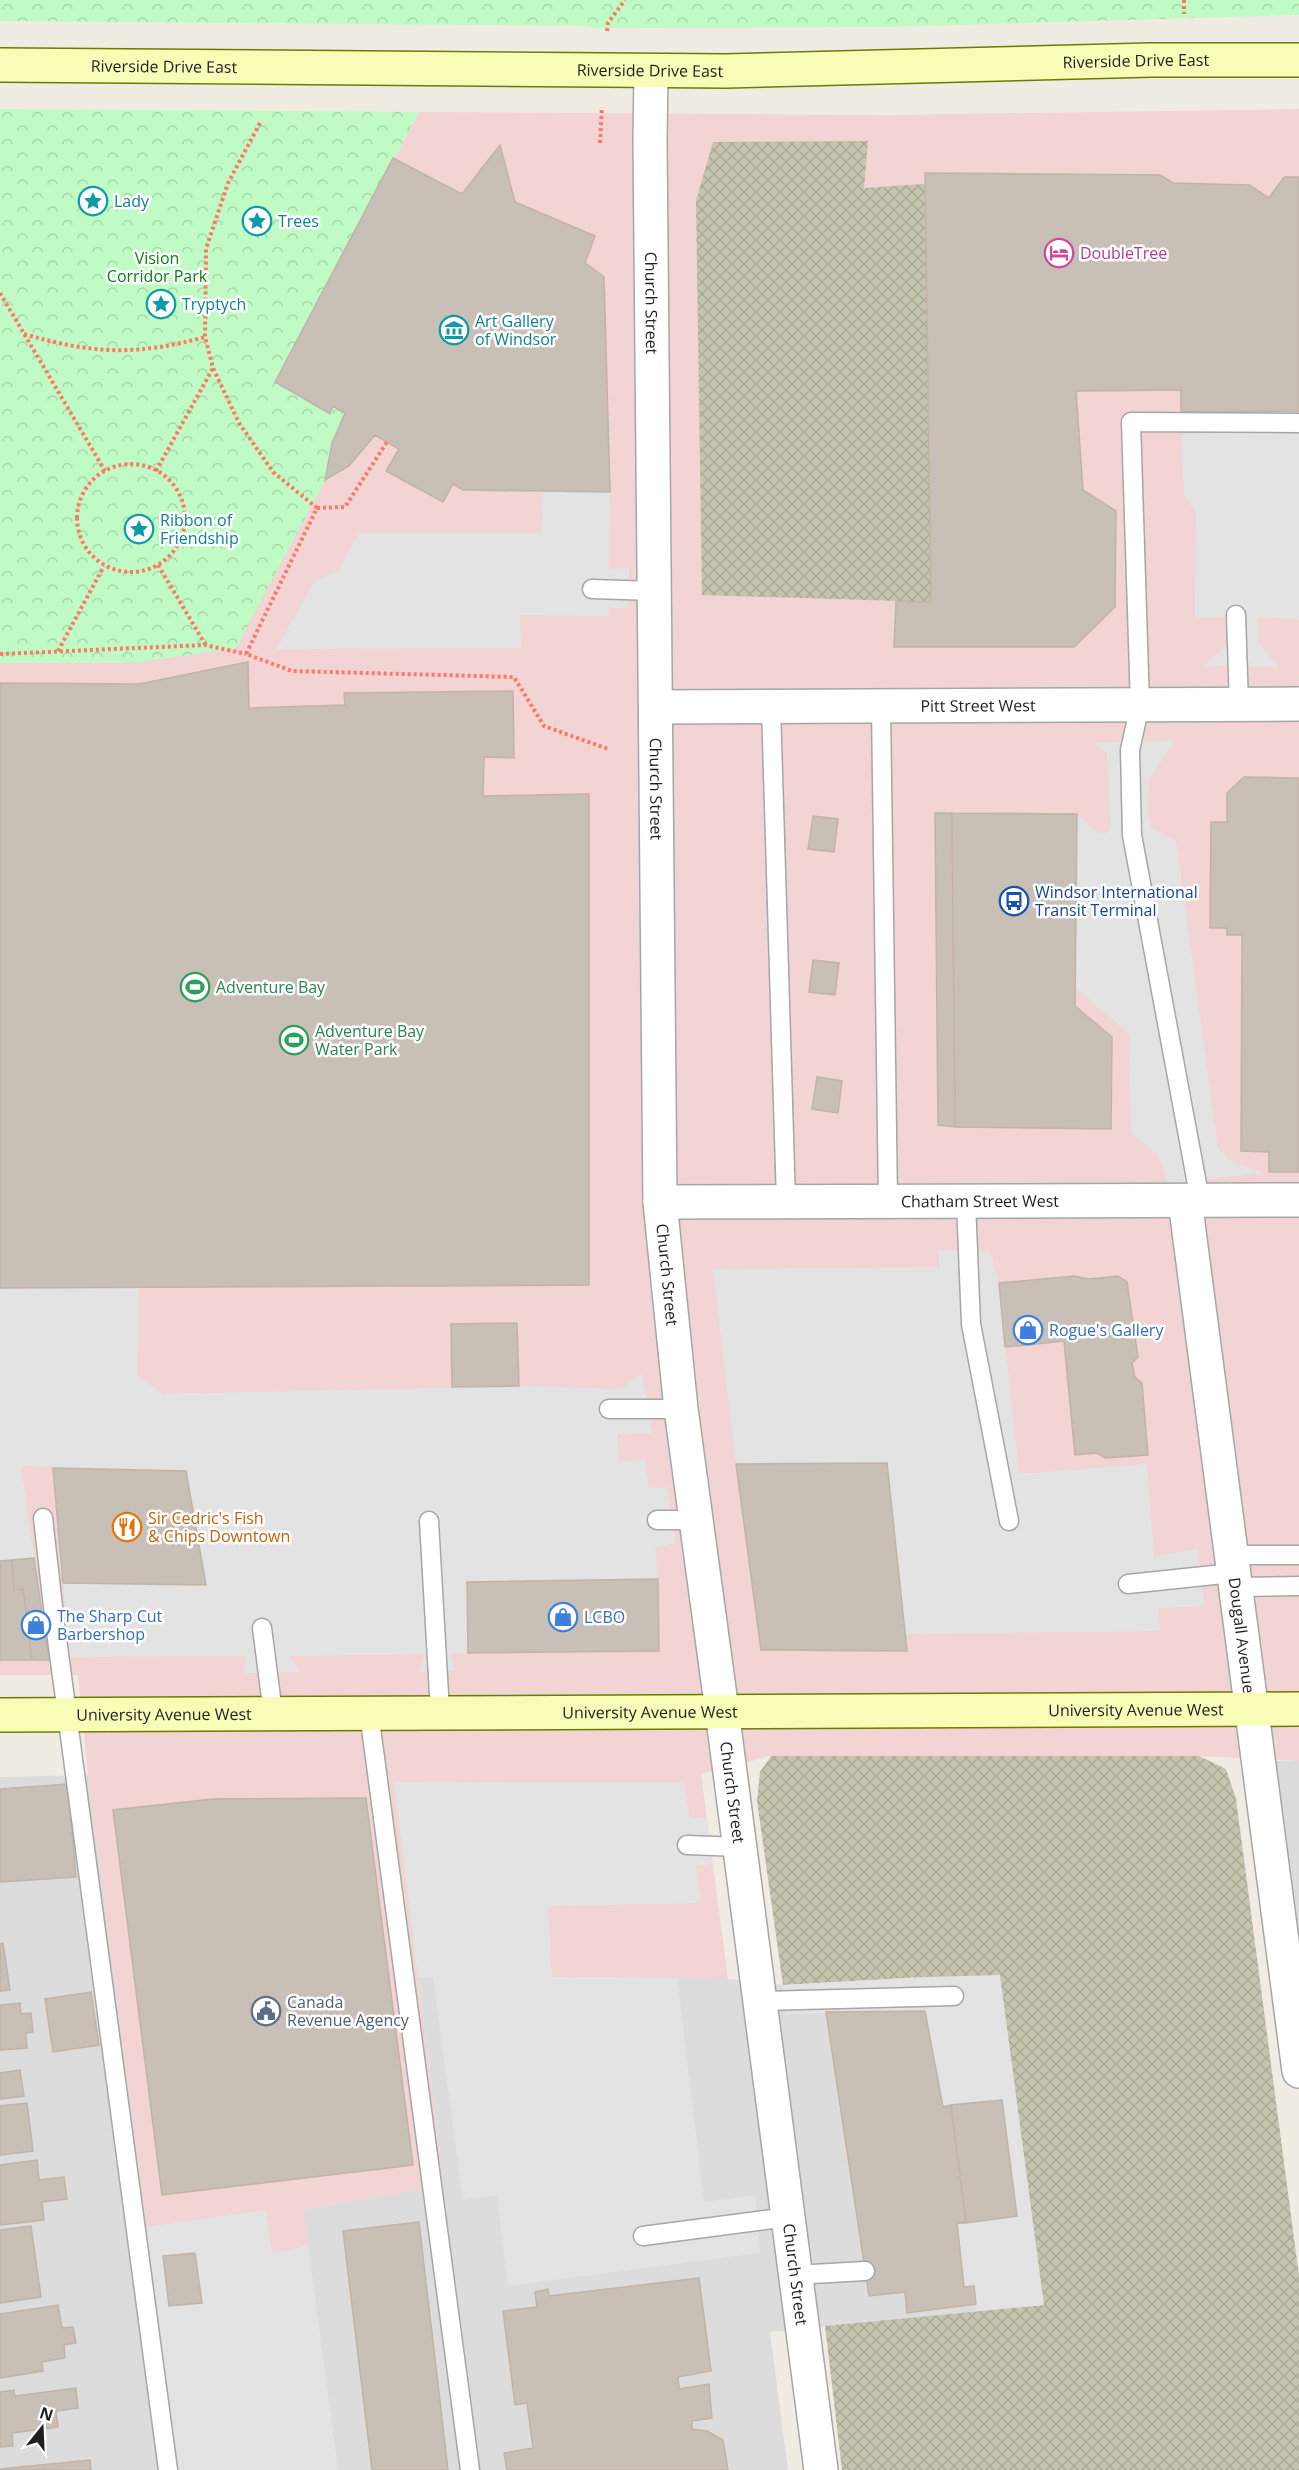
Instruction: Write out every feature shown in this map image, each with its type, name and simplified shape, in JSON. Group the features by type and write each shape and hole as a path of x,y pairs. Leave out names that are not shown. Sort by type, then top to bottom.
{"main road":[{"name":"Riverside Drive East","path":"0,65 651,71 903,68 1151,60 1299,60"},
{"name":"University Avenue West","path":"0,1715 1299,1709"}],"street":[{"name":"Church Street","path":"651,71 660,1202 681,1409 821,2470"},
{"name":"Pitt Street West","path":"657,707 1299,704"},
{"name":"Dougall Avenue","path":"1192,1200 1233,1572 1299,2072"},
{"name":"Chatham Street West","path":"660,1202 1299,1200"}],"lane":[{"path":"1192,1200 1132,835 1130,750 1140,705 1131,422 1299,423"},
{"path":"592,589 655,591"},
{"path":"1236,615 1239,704"},
{"path":"771,707 786,1202"},
{"path":"881,707 888,1202"},
{"path":"966,1202 971,1324 1009,1521"},
{"path":"609,1409 681,1409"},
{"path":"43,1518 168,2470"},
{"path":"657,1520 696,1520"},
{"path":"429,1521 440,1712"},
{"path":"1128,1584 1233,1572 1299,1555"},
{"path":"1233,1572 1299,1586"},
{"path":"262,1628 273,1713"},
{"path":"369,1713 470,2470"},
{"path":"687,1845 740,1847"},
{"path":"760,2001 954,1996"},
{"path":"643,2236 788,2217"},
{"path":"795,2275 865,2271"}],"path":[{"path":"608,23 625,0"},
{"path":"1184,0 1184,14"},
{"path":"260,123 228,183 206,249 205,337 213,368 239,423 273,472 316,508 345,507 387,442"},
{"path":"0,293 105,471"},
{"path":"24,334 62,345 124,352 167,347 205,337"},
{"path":"156,471 213,368"},
{"path":"131,464 156,471 175,487 182,502 185,518 183,534 176,549 158,565 141,571 122,572 104,565 89,553 84,545 76,518 84,490 97,476 114,466 131,464"},
{"path":"246,654 316,508"},
{"path":"57,652 104,565"},
{"path":"158,565 205,645"},
{"path":"0,654 205,645 246,654 292,671 514,677 544,726 608,749"}],"shaded area":[{"path":"1299,109 1299,1761 1199,1756 771,1756 701,1774 728,1979 418,1977 444,2185 303,2210 338,2470 178,2470 88,1775 78,1675 0,1675 0,663 138,662 325,480 332,443 345,413 330,414 275,382 419,112 889,115"},
{"path":"868,141 864,188 925,184 931,602 702,595 696,201 713,142"},
{"path":"1182,432 1299,433 1299,620 1258,617 1259,643 1278,667 1203,666 1227,644 1227,617 1195,617 1196,513 1184,494"},
{"path":"543,491 610,492 609,569 629,568 628,608 609,608 609,616 520,615 521,648 276,649 315,581 338,571 359,533 541,533"},
{"path":"1175,741 1149,779 1148,808 1151,828 1176,841 1218,1148 1231,1162 1264,1173 1166,1184 1164,1169 1156,1153 1131,1133 1129,1034 1075,987 1077,814 1099,834 1108,832 1110,824 1107,753 1094,743"},
{"path":"938,1250 990,1251 999,1283 1019,1474 1147,1464 1154,1556 1198,1549 1204,1606 1158,1608 1160,1631 905,1634 736,1464 713,1269 940,1267"},
{"path":"139,1287 138,1376 164,1394 519,1386 621,1389 642,1374 652,1433 618,1434 619,1461 645,1460 649,1488 667,1487 676,1543 655,1547 658,1579 467,1582 468,1653 451,1654 455,1671 419,1672 425,1654 290,1656 300,1672 243,1673 246,1656 68,1657 63,1583 206,1585 186,1471 21,1466 34,1558 0,1561 0,1288"},
{"path":"771,1756 1199,1756 1226,1769 1236,1799 1299,2276 1299,2470 842,2470 825,2326 1044,2305 925,1977 783,1985 757,1801 760,1772"},
{"path":"1275,1761 1299,1761 1299,1949"},
{"path":"88,1775 178,2470 0,2470 0,1777"},
{"path":"394,1782 685,1783 689,1817 707,1818 713,1864 696,1866 701,1903 548,1906 552,1977 677,1978 704,2202 755,2195 760,2253 508,2286 497,2195 463,2200 433,1977 418,1977"},
{"path":"1000,1975 1044,2305 976,2311 974,2286 964,2287 943,2107 925,2011 785,2014 783,1985"},
{"path":"418,1977 728,1979 783,1985 925,1977 1044,2305 770,2332 788,2470 338,2470 303,2210 444,2185"},
{"path":"266,2210 272,2253 308,2246 338,2470 178,2470 146,2227"}],"green space":[{"path":"0,0 1299,0 1299,15 891,27 596,28 583,26 0,21"},
{"name":"Vision Corridor Park","path":"0,109 419,112 275,381 329,414 333,406 345,413 332,443 325,480 236,648 138,662 0,663"}],"building":[{"name":"Art Gallery of Windsor","path":"500,145 515,202 595,236 585,263 604,277 610,492 463,490 453,484 443,502 386,471 399,449 375,435 349,466 325,480 332,443 345,413 333,406 330,414 275,382 393,158 462,194"},
{"path":"925,173 1160,175 1173,183 1249,185 1269,198 1284,177 1299,177 1299,411 1181,412 1181,390 1076,391 1083,490 1116,511 1115,607 1074,647 894,647 896,601 931,602"},
{"name":"Adventure Bay Water Park","path":"248,662 249,708 345,705 344,693 513,691 514,758 484,757 483,796 589,794 589,1285 0,1288 0,683 139,684"},
{"path":"1244,777 1299,778 1299,1172 1269,1172 1269,1152 1241,1151 1242,935 1227,935 1227,928 1210,928 1211,822 1227,822 1227,793"},
{"path":"935,813 952,813 955,1127 938,1125"},
{"name":"Windsor International Transit Terminal","path":"952,813 1077,814 1075,1006 1112,1037 1111,1129 955,1127"},
{"path":"813,816 838,819 834,852 808,849"},
{"path":"813,960 839,963 835,995 809,992"},
{"path":"817,1077 842,1081 838,1113 812,1109"},
{"path":"1075,1276 1089,1279 1118,1276 1127,1282 1138,1357 1132,1363 1135,1377 1142,1383 1148,1455 1105,1458 1097,1453 1075,1455 1064,1341 1005,1347 999,1283"},
{"path":"517,1323 519,1386 452,1387 451,1324"},
{"path":"887,1463 907,1651 761,1650 736,1464"},
{"name":"Sir Cedric's Fish & Chips Downtown","path":"53,1468 186,1471 206,1585 63,1583"},
{"name":"The Sharp Cut Barbershop","path":"34,1558 49,1660 32,1660 23,1589 14,1590 12,1560"},
{"path":"12,1560 14,1590 23,1589 32,1660 0,1660 0,1561"},
{"name":"LCBO","path":"658,1579 659,1651 468,1653 467,1582"},
{"path":"68,1784 76,1877 0,1882 0,1789"},
{"name":"Canada Revenue Agency","path":"366,1798 413,2165 162,2195 113,1810 213,1799"},
{"path":"3,1943 10,1990 0,1991 0,1944"},
{"path":"91,1992 99,2045 53,2052 45,1999"},
{"path":"20,2003 21,2014 31,2013 33,2032 26,2033 27,2048 0,2050 0,2005"},
{"path":"925,2011 943,2107 951,2105 966,2223 957,2223 964,2287 974,2286 976,2304 907,2313 905,2292 869,2296 826,2012"},
{"path":"20,2070 24,2096 0,2099 0,2073"},
{"path":"1002,2100 1017,2216 966,2223 951,2105"},
{"path":"27,2103 33,2151 0,2155 0,2106"},
{"path":"37,2160 39,2180 64,2177 67,2199 42,2202 44,2220 0,2225 0,2165"},
{"path":"419,2222 448,2470 372,2470 343,2231"},
{"path":"31,2226 41,2297 0,2303 0,2230"},
{"path":"195,2253 202,2303 169,2306 163,2256"},
{"path":"699,2278 711,2371 678,2377 679,2389 709,2384 712,2418 692,2421 692,2429 707,2431 723,2440 728,2470 507,2470 504,2453 533,2448 527,2403 515,2405 503,2311 537,2307 535,2292 548,2289 549,2296"},
{"path":"58,2305 62,2328 73,2327 76,2343 64,2345 65,2358 42,2362 43,2371 0,2378 0,2314"},
{"path":"76,2388 78,2408 56,2411 58,2427 12,2433 13,2446 0,2447 0,2392 14,2390 15,2396"},
{"path":"90,2460 91,2470 0,2470 0,2469"}],"place":[{"name":"Lady","path":"93,201"},
{"name":"Trees","path":"257,221"},
{"name":"DoubleTree","path":"1059,253"},
{"name":"Tryptych","path":"161,304"},
{"name":"Art Gallery of Windsor","path":"454,330"},
{"name":"Ribbon of Friendship","path":"139,529"},
{"name":"Windsor International Transit Terminal","path":"1014,901"},
{"name":"Adventure Bay","path":"195,987"},
{"name":"Adventure Bay Water Park","path":"294,1040"},
{"name":"Rogue's Gallery","path":"1028,1330"},
{"name":"Sir Cedric's Fish & Chips Downtown","path":"127,1527"},
{"name":"LCBO","path":"563,1617"},
{"name":"The Sharp Cut Barbershop","path":"36,1625"},
{"name":"Canada Revenue Agency","path":"266,2011"}]}
